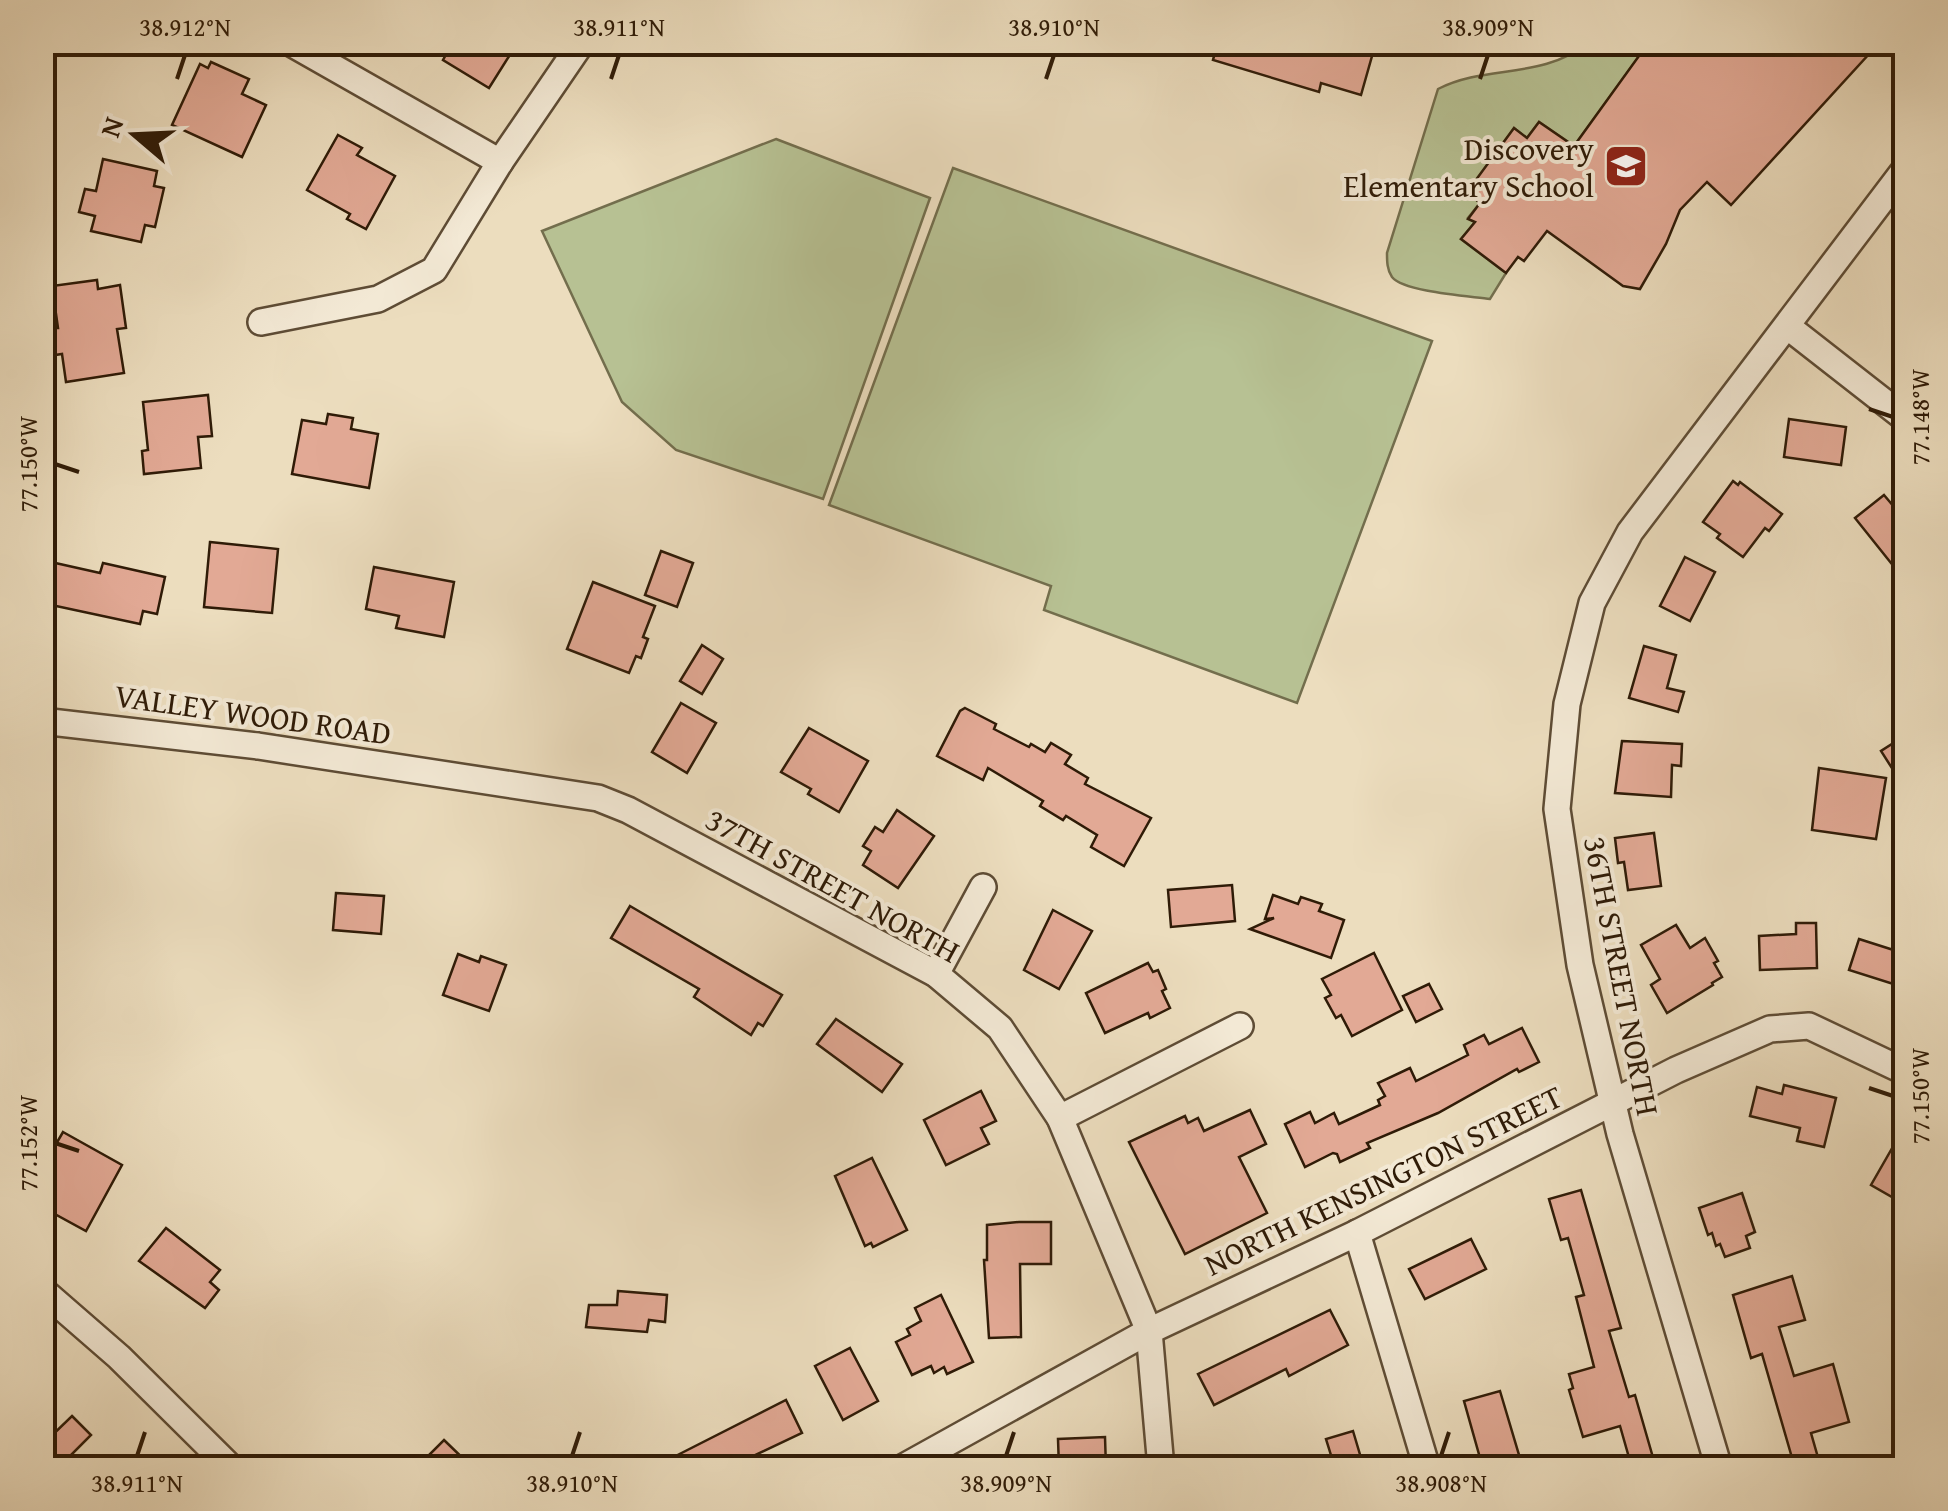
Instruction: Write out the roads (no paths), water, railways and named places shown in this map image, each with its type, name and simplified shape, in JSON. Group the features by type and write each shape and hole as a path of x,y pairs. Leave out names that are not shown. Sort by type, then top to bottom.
{"street":[{"path":"289,42 500,162"},
{"path":"261,322 378,298 434,270 500,162 582,42"},
{"name":"36TH STREET NORTH","path":"1719,1468 1612,1102 1580,966 1557,809 1567,704 1592,602 1630,532 1906,168"},
{"path":"1787,326 1906,419"},
{"name":"VALLEY WOOD ROAD","path":"42,721 258,746 454,775"},
{"name":"37TH STREET NORTH","path":"454,775 576,792 628,810 936,974 1000,1028 1060,1118 1149,1331 1161,1468"},
{"path":"936,974 983,887"},
{"path":"1060,1118 1240,1026"},
{"name":"NORTH KENSINGTON STREET","path":"902,1468 1149,1331 1770,1028 1810,1026 1906,1072"},
{"path":"1356,1233 1427,1468"},
{"path":"42,1290 118,1357 231,1468"}],"place":[{"name":"Discovery Elementary School","path":"1626,166"}]}
